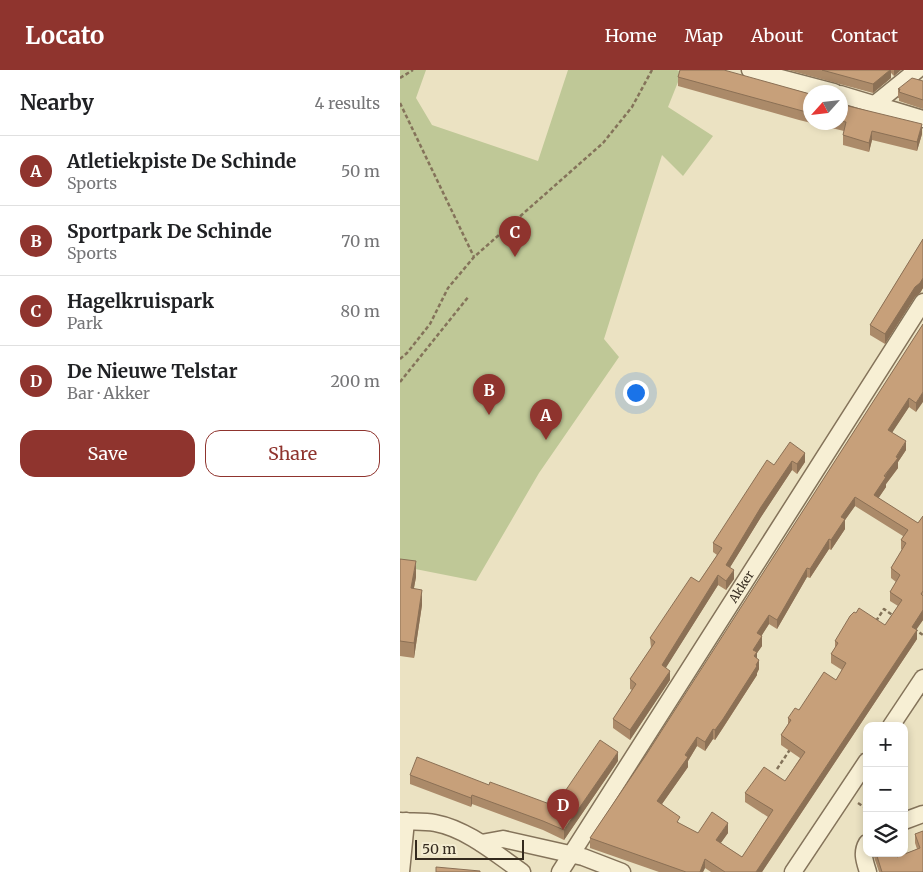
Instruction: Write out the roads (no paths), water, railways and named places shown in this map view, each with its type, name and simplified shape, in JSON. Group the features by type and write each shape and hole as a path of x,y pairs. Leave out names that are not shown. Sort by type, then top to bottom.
{"street":[{"path":"750,70 807,85"},
{"path":"875,104 917,70"},
{"path":"848,96 923,119"},
{"name":"Akker","path":"560,872 923,302"},
{"path":"894,722 923,678"},
{"path":"793,872 863,767"},
{"path":"908,820 923,814"},
{"path":"401,872 403,821 435,823 455,830 480,843 522,872"},
{"path":"480,843 503,839 582,857 622,872"},
{"path":"864,857 868,872"}],"place":[{"name":"Hagelkruispark","path":"515,257"},
{"name":"Sportpark De Schinde","path":"489,415"},
{"name":"Atletiekpiste De Schinde","path":"546,440"},
{"name":"De Nieuwe Telstar","path":"563,830"}]}
